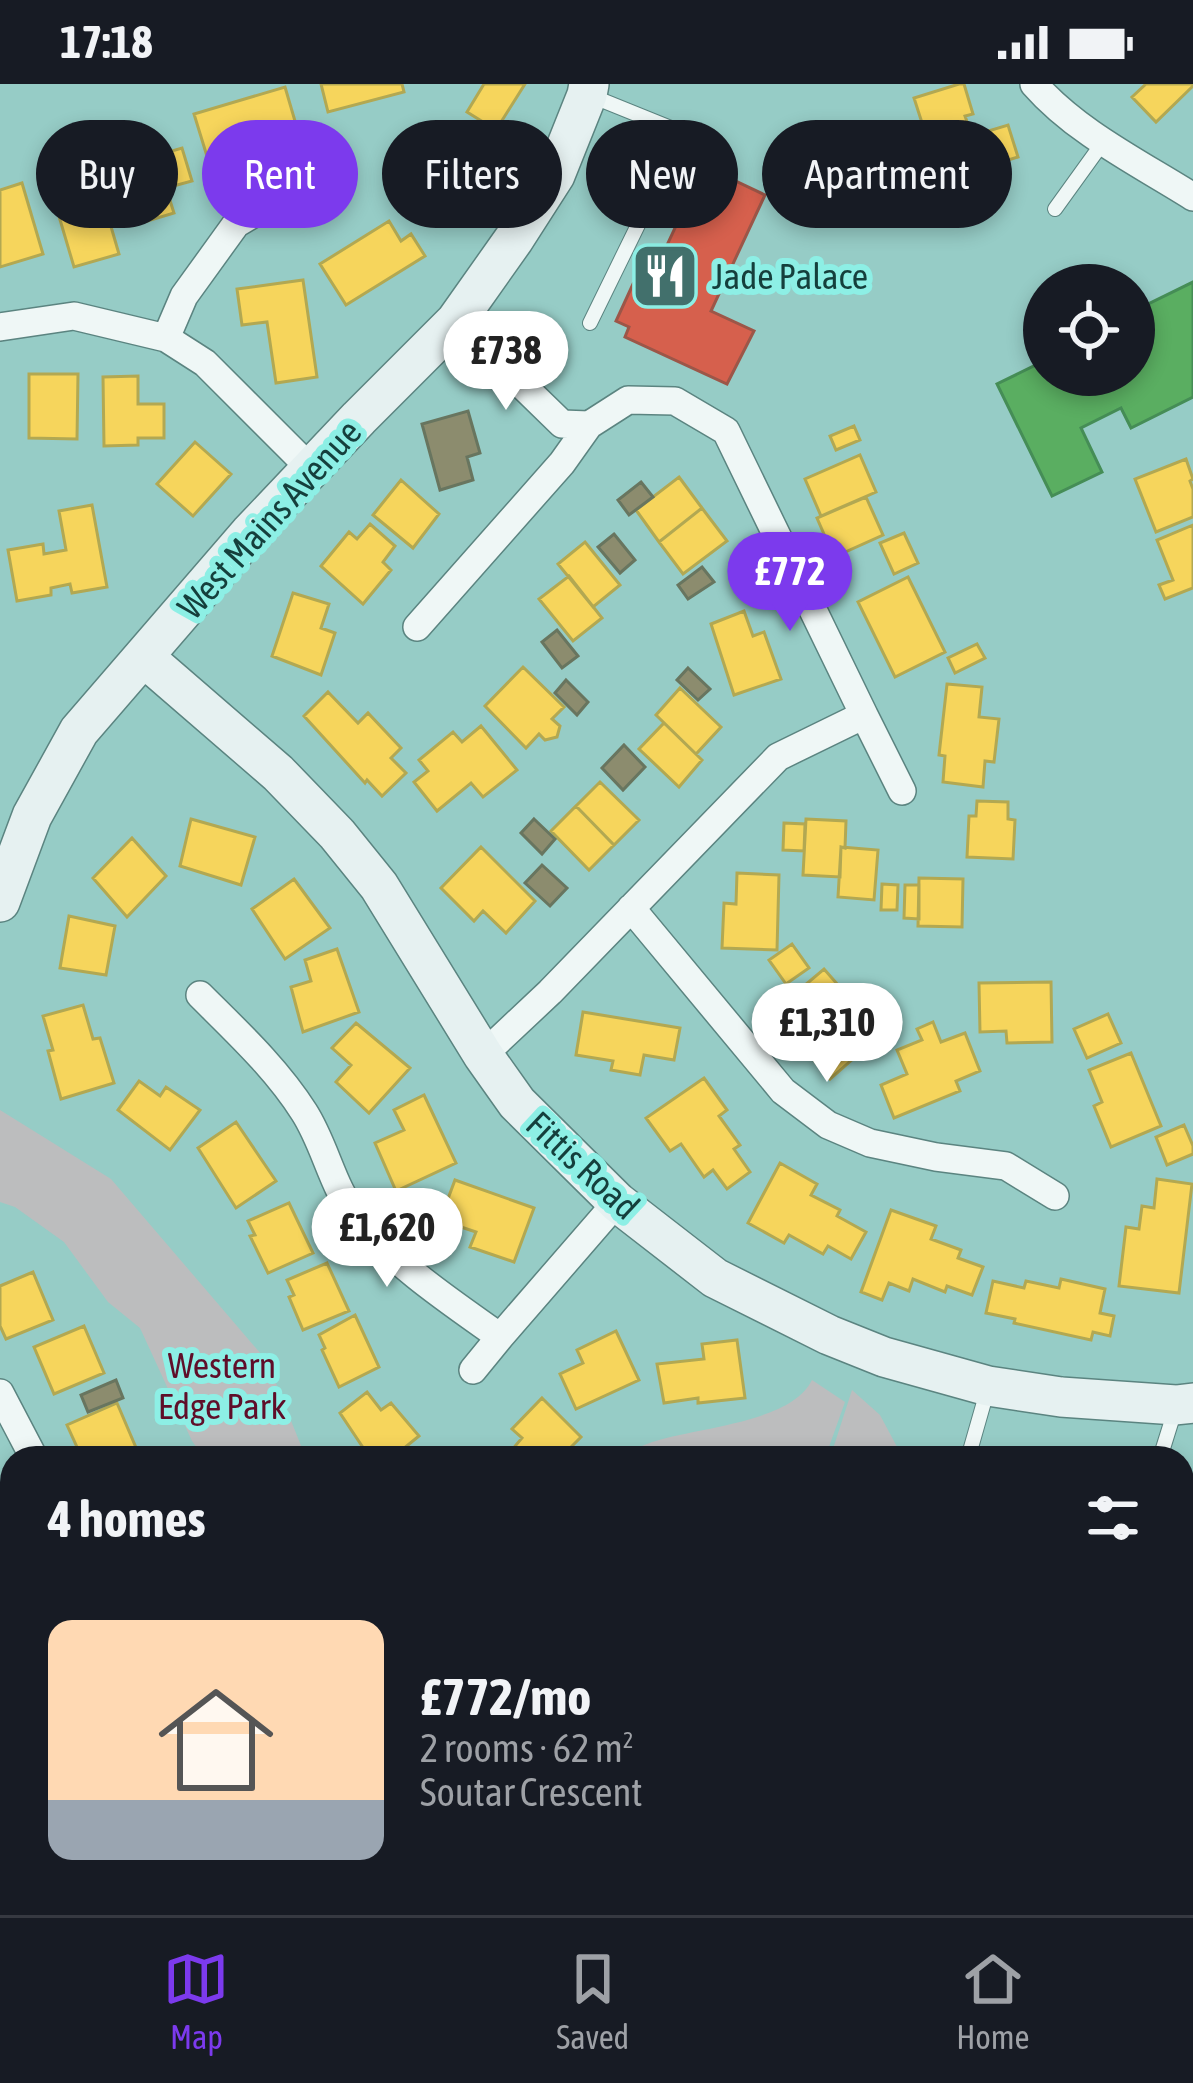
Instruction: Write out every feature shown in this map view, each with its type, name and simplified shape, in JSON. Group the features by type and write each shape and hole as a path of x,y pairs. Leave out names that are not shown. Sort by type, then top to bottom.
{"street":[{"path":"1034,84 1049,101 1104,141 1193,197"},
{"name":"West Mains Avenue","path":"0,902 16,855 79,731 250,533 456,322 555,175 588,89"},
{"path":"166,338 184,296 233,228"},
{"path":"0,327 74,316 166,338 205,364 311,469"},
{"path":"456,322 562,424 589,425"},
{"path":"417,627 562,463 589,425 628,400 675,401 726,431 902,790"},
{"name":"Fittis Road","path":"145,658 278,773 337,834 379,886 518,1103 617,1202 716,1278 884,1357 988,1386 1185,1404"},
{"path":"483,1055 778,757 864,716"},
{"path":"631,908 783,1091 828,1125 870,1143 1006,1166 1055,1196"},
{"path":"200,995 274,1071 307,1116 355,1216 378,1242 500,1337"},
{"path":"473,1370 617,1202"},
{"path":"0,1393 28,1446"}],"lane":[{"path":"588,89 683,133 590,323"},
{"path":"1055,209 1104,141"},
{"path":"971,1446 988,1386"},
{"path":"1166,1446 1185,1404"}],"green space":[{"name":"Western Edge Park","path":"0,1110 111,1179 267,1361 301,1446 196,1446 140,1328 108,1302 64,1242 15,1207 0,1202"},
{"path":"812,1380 845,1402 829,1446 642,1446 761,1416 800,1395"},
{"path":"852,1390 880,1415 897,1446 834,1446"}],"building: Homes":[{"path":"321,84 402,84 404,92 328,112"},
{"path":"484,84 525,84 502,120 480,120 467,112"},
{"path":"964,84 973,114 965,116 966,120 921,120 914,98"},
{"path":"1146,84 1193,86 1156,122 1132,97"},
{"path":"285,87 295,120 202,120 202,140 194,114"},
{"path":"182,148 192,181 178,185 178,149"},
{"path":"22,183 43,254 0,267 0,190"},
{"path":"382,225 393,228 401,241 411,234 425,256 346,305 320,264"},
{"path":"62,228 111,228 119,254 74,267"},
{"path":"303,280 317,377 276,383 267,322 242,325 237,289"},
{"path":"29,374 78,374 77,439 29,438"},
{"path":"138,376 138,404 164,404 164,438 104,446 103,377"},
{"path":"854,426 860,440 836,450 830,436"},
{"path":"195,442 231,474 193,516 157,484"},
{"path":"860,455 876,492 821,516 805,479"},
{"path":"1186,459 1193,479 1193,517 1156,532 1135,479"},
{"path":"679,477 702,508 659,542 636,510"},
{"path":"401,480 439,514 413,548 373,515"},
{"path":"866,497 883,535 834,557 817,518"},
{"path":"92,505 107,587 72,593 70,584 51,588 51,595 17,601 8,550 43,544 44,554 66,550 59,511"},
{"path":"702,508 727,541 683,574 659,542"},
{"path":"370,524 395,546 383,562 391,570 363,604 321,566 349,532 357,539"},
{"path":"1193,525 1193,588 1165,599 1159,585 1173,580 1157,540"},
{"path":"904,533 918,563 894,574 880,543"},
{"path":"585,542 620,585 593,607 558,564"},
{"path":"569,576 602,618 573,641 539,599"},
{"path":"908,577 945,652 895,677 858,602"},
{"path":"293,593 329,604 321,628 335,633 321,675 272,656"},
{"path":"744,611 753,636 764,632 781,679 734,695 711,624"},
{"path":"977,644 985,658 955,673 948,658"},
{"path":"523,667 564,707 552,719 560,726 557,737 545,740 539,734 526,748 485,706"},
{"path":"947,684 982,687 979,717 999,719 994,762 985,761 983,787 943,782 945,756 939,755"},
{"path":"680,688 721,727 696,754 656,715"},
{"path":"328,692 358,723 368,713 401,748 391,758 406,773 382,796 304,716"},
{"path":"664,723 702,760 679,787 639,749"},
{"path":"481,726 517,770 483,797 471,783 437,811 414,782 428,771 419,760 453,732 462,742"},
{"path":"600,782 639,820 614,845 576,806"},
{"path":"977,801 1008,802 1008,819 1015,820 1013,859 967,857 969,816 976,816"},
{"path":"576,806 614,845 589,870 551,831"},
{"path":"191,819 255,837 241,885 180,866"},
{"path":"806,819 846,821 840,877 803,875"},
{"path":"784,823 805,824 804,851 783,850"},
{"path":"132,838 166,876 127,917 93,878"},
{"path":"481,847 535,901 506,933 483,911 474,921 441,888"},
{"path":"841,847 878,850 874,900 838,897"},
{"path":"737,873 779,875 777,950 722,948 724,903 736,904"},
{"path":"919,878 963,879 962,927 918,926"},
{"path":"294,879 330,928 285,959 252,909"},
{"path":"882,884 898,885 897,910 881,910"},
{"path":"905,885 919,885 919,919 904,918"},
{"path":"69,916 115,926 106,975 60,968"},
{"path":"792,944 809,968 786,984 769,960"},
{"path":"337,949 359,1012 303,1032 291,987 311,981 305,960"},
{"path":"824,969 881,1034 830,1079 797,1040 822,1019 798,991"},
{"path":"1051,982 1052,1042 1007,1043 1006,1031 980,1032 979,983"},
{"path":"83,1005 93,1039 100,1038 114,1083 61,1099 43,1016"},
{"path":"583,1012 680,1028 674,1060 644,1055 640,1075 611,1070 613,1061 576,1055"},
{"path":"1108,1014 1121,1043 1087,1058 1074,1029"},
{"path":"933,1022 941,1042 965,1033 980,1071 956,1081 960,1091 894,1118 881,1085 907,1074 897,1050 922,1040 917,1029"},
{"path":"356,1023 410,1068 369,1113 336,1082 351,1065 332,1048"},
{"path":"1131,1053 1161,1126 1111,1147 1094,1106 1102,1102 1089,1070"},
{"path":"704,1078 727,1110 719,1116 740,1145 734,1149 750,1172 727,1189 713,1170 704,1177 681,1144 670,1151 646,1118"},
{"path":"139,1081 160,1096 166,1087 200,1110 170,1150 118,1110"},
{"path":"424,1095 456,1163 396,1191 375,1143 404,1130 394,1110"},
{"path":"236,1122 276,1181 236,1208 198,1148"},
{"path":"1184,1125 1193,1154 1167,1165 1156,1137"},
{"path":"780,1163 817,1184 811,1195 840,1210 837,1216 866,1232 851,1259 828,1246 823,1254 789,1235 784,1243 748,1223"},
{"path":"1157,1179 1192,1184 1179,1293 1119,1286 1126,1227 1139,1229 1142,1206 1154,1208"},
{"path":"455,1180 534,1208 514,1262 470,1247 476,1232 440,1220"},
{"path":"289,1203 313,1253 268,1273 248,1221"},
{"path":"891,1210 936,1226 931,1239 961,1250 958,1258 983,1267 972,1295 947,1286 945,1292 913,1279 909,1291 889,1283 882,1300 861,1292"},
{"path":"327,1263 349,1311 303,1330 287,1280"},
{"path":"33,1272 53,1320 6,1339 0,1326 0,1286"},
{"path":"1061,1279 1105,1289 1100,1313 1114,1316 1110,1336 1093,1332 1091,1340 986,1313 993,1281 1024,1288 1026,1281 1059,1288"},
{"path":"355,1315 379,1367 339,1387 319,1335"},
{"path":"84,1326 104,1373 54,1394 34,1347"},
{"path":"616,1331 639,1380 576,1409 560,1374 583,1363 577,1350"},
{"path":"737,1340 745,1398 664,1403 657,1364 704,1359 702,1344"},
{"path":"367,1392 381,1410 391,1403 419,1436 407,1446 362,1446 340,1413"},
{"path":"542,1398 581,1437 572,1446 515,1446 522,1438 512,1429"},
{"path":"117,1403 135,1446 77,1446 67,1425"}],"building: Shops":[{"path":"738,182 762,194 711,311 754,331 727,384 625,337 629,327 616,321 633,284 646,290 675,228 738,228"}],"building: Public":[{"path":"1193,282 1193,397 1131,428 1121,408 1081,428 1102,472 1052,496 997,384 1023,371 1023,396 1155,396 1155,301"}],"building: Industry":[{"path":"468,411 480,453 467,457 473,480 440,490 422,424"},
{"path":"641,482 653,497 629,515 618,500"},
{"path":"614,534 635,560 620,573 598,547"},
{"path":"702,567 714,582 688,599 678,585"},
{"path":"557,630 578,656 562,668 542,642"},
{"path":"688,668 710,689 698,700 677,680"},
{"path":"566,680 588,702 577,715 555,693"},
{"path":"624,745 645,767 623,790 602,768"},
{"path":"534,819 555,839 542,854 521,833"},
{"path":"542,865 567,888 550,906 525,883"},
{"path":"116,1380 123,1398 88,1412 81,1395"}],"place":[{"name":"Jade Palace","path":"665,276"}]}
